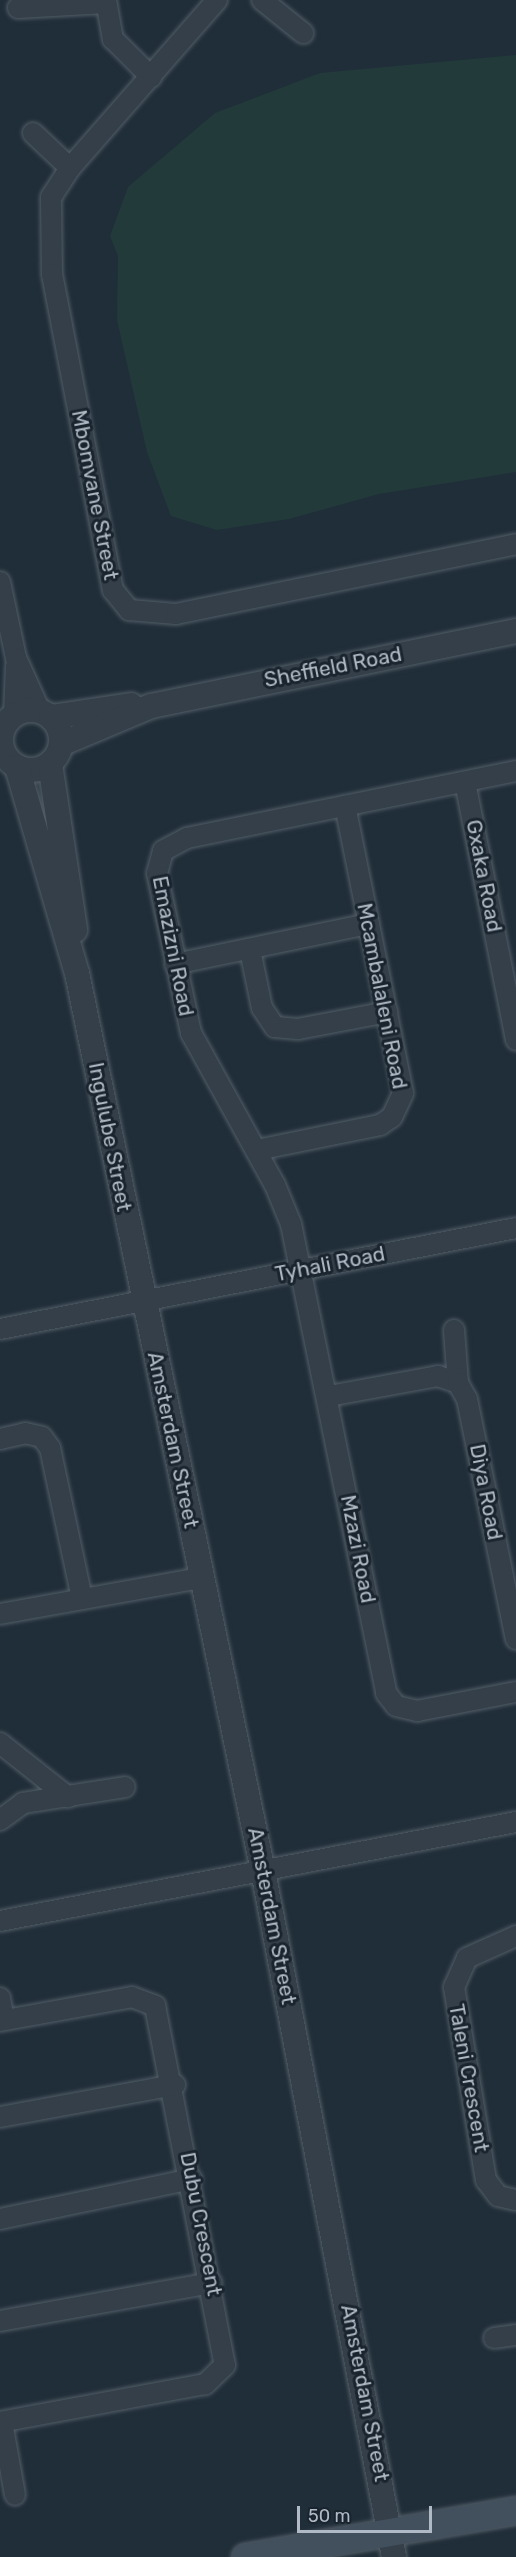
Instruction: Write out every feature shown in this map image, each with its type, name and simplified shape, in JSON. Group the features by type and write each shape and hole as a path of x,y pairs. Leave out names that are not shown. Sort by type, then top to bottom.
{"main road":[{"path":"245,2557 392,2545 516,2510"}],"street":[{"name":"Mbomvane Street","path":"217,0 70,168 51,197 52,274 113,590 129,610 176,614 516,544"},
{"path":"262,0 303,33"},
{"path":"18,8 106,1 112,39 151,77"},
{"path":"33,133 70,168"},
{"name":"Ingulube Street","path":"0,582 16,658 45,714 55,754 77,940 77,973"},
{"name":"Sheffield Road","path":"6,741 45,714 151,706 516,631"},
{"name":"Ingulube Street","path":"16,658 6,741 77,973 144,1302"},
{"name":"Sheffield Road","path":"6,741 55,754 151,706"},
{"name":"Emazizni Road","path":"302,1270 286,1208 257,1150 197,1047 158,884 163,851 187,838 516,771"},
{"name":"Gxaka Road","path":"465,782 516,1040"},
{"name":"Mcambalaleni Road","path":"257,1150 366,1129 392,1117 403,1093 345,806"},
{"path":"176,964 369,924"},
{"path":"250,950 262,1008 275,1027 298,1029 387,1012"},
{"name":"Tyhali Road","path":"0,1329 516,1228"},
{"name":"Mzazi Road","path":"302,1270 329,1396 386,1693 396,1706 417,1711 516,1692"},
{"name":"Amsterdam Street","path":"144,1302 263,1871 392,2545"},
{"name":"Diya Road","path":"454,1330 458,1383 467,1399 516,1640"},
{"path":"329,1396 438,1376 458,1383"},
{"path":"0,1438 25,1433 42,1437 50,1448 82,1598"},
{"path":"0,1614 201,1578"},
{"path":"0,1743 68,1797"},
{"path":"0,1821 23,1803 125,1787"},
{"path":"0,1921 516,1822"},
{"name":"Taleni Crescent","path":"516,1936 466,1958 454,1987 486,2180 498,2196 516,2200"},
{"name":"Dubu Crescent","path":"0,1998 2,2020 132,1997 148,2000 160,2017 175,2085 225,2353 225,2365 214,2380 1,2422 15,2495"},
{"path":"0,2117 175,2085"},
{"path":"0,2219 192,2179"},
{"path":"0,2321 212,2283"},
{"path":"494,2338 516,2334"}],"green space":[{"path":"516,55 516,472 379,494 289,519 217,530 171,516 147,452 117,320 118,256 110,236 128,187 215,113 320,73"}]}
